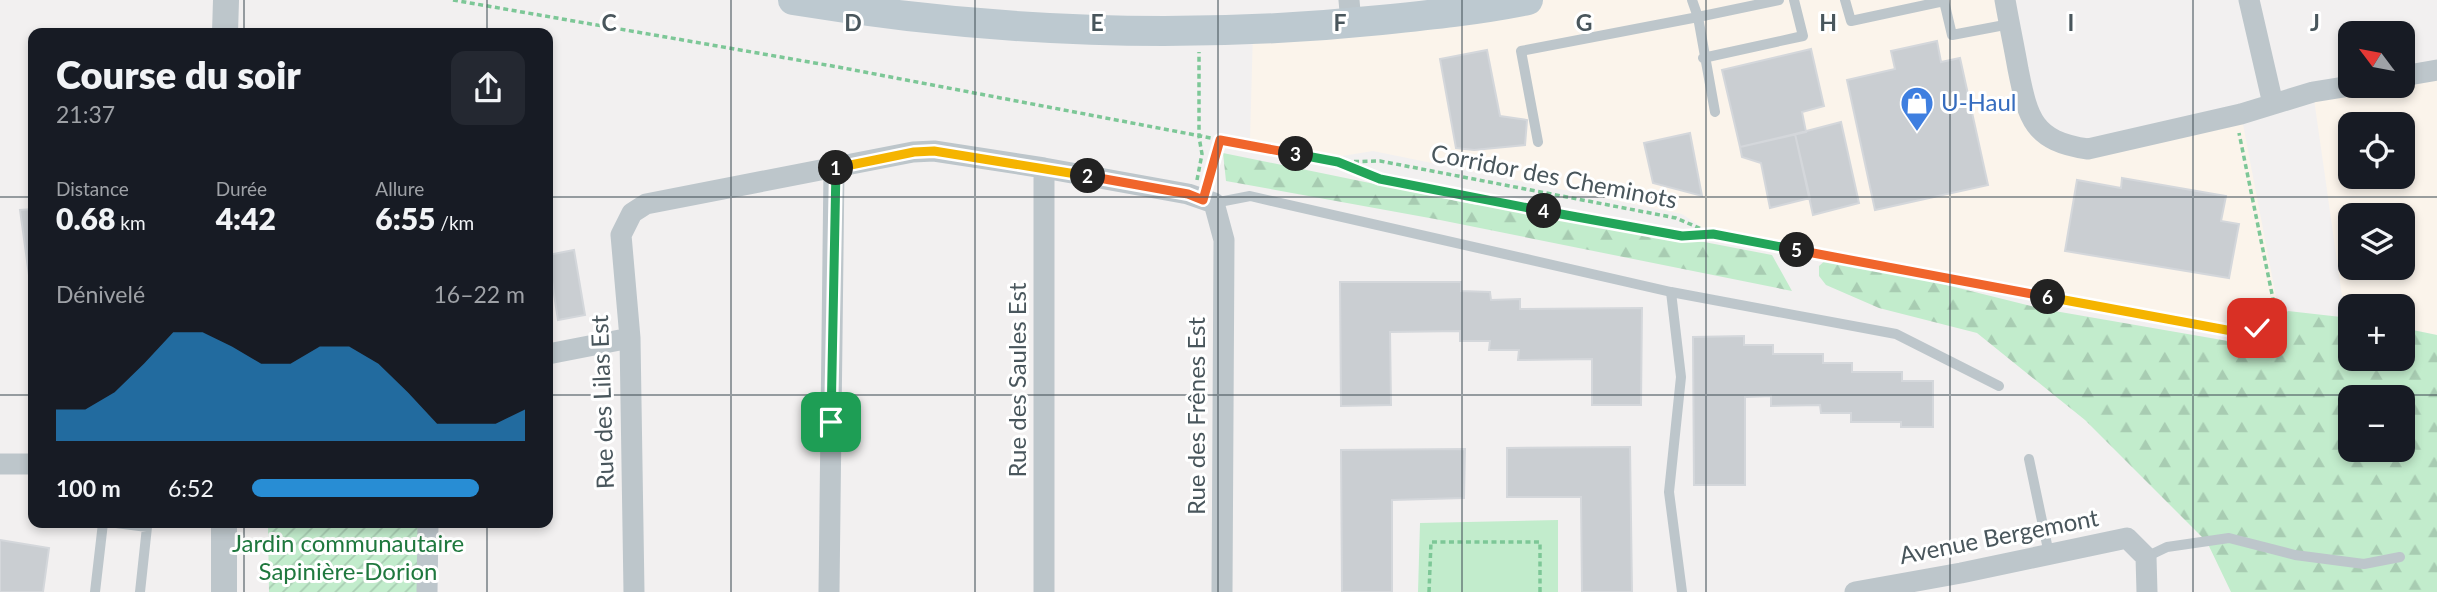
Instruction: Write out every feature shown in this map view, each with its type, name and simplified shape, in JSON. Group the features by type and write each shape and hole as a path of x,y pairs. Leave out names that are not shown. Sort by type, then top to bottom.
{"main road":[{"path":"793,0 946,20 1035,27 1199,32 1350,11 1437,14 1528,0"}],"street":[{"path":"225,28 226,0"},
{"path":"2005,0 2026,106 2034,124 2052,139 2067,146 2088,149 2241,114 2313,92 2338,88"},
{"path":"2249,0 2273,104"},
{"path":"2415,74 2437,70"},
{"path":"829,592 834,168 914,152 934,151 1044,168 1204,200"},
{"name":"Rue des Lilas Est","path":"634,592 630,338 621,235 632,213 646,204 834,168"},
{"name":"Rue des Saules Est","path":"1044,168 1044,592"},
{"name":"Rue des Frênes Est","path":"1204,200 1224,240 1222,592"},
{"path":"553,354 630,338"},
{"path":"0,464 28,464"},
{"path":"224,528 224,592"},
{"path":"427,592 428,528"},
{"name":"Avenue Bergemont","path":"1855,592 1962,582 2049,554 2127,538 2146,557"},
{"path":"2146,557 2147,592"}],"lane":[{"path":"1692,0 1698,17 1703,58 1715,112"},
{"path":"1538,142 1521,51 1779,0"},
{"path":"1703,58 1803,36 1794,0"},
{"path":"1845,0 1851,21 1944,1 1952,35 2010,24"},
{"path":"1204,200 1250,196 1671,292 1896,334 1999,386"},
{"path":"1671,292 1681,377 1669,492 1682,592"},
{"path":"2029,459 2049,554"},
{"path":"95,592 102,528"},
{"path":"140,592 147,528"},
{"path":"2146,557 2167,547 2230,538 2295,555 2364,564 2400,556"}],"path":[{"path":"453,0 838,67 1338,162"},
{"path":"1199,32 1199,136 1204,200"},
{"path":"1713,234 2246,332 2261,326 2271,312 2273,299 2239,139 2243,127"},
{"path":"1204,200 1220,140"},
{"name":"Corridor des Cheminots","path":"1338,162 1380,161 1421,168 1676,218 1713,234"},
{"name":"Corridor des Cheminots","path":"1338,162 1380,179 1423,188 1682,236 1713,234"},
{"path":"1429,592 1432,541 1540,542 1540,592"}],"shaded area":[{"path":"1528,0 2005,0 2026,106 2067,146 2241,114 2276,297 2258,324 2244,327 1703,228 1682,214 1373,151 1336,157 1250,141 1253,30"},
{"path":"2437,70 2437,335 2415,330 2415,294 2342,294 2340,280 2415,280 2415,203 2338,203 2338,268 2313,92 2338,88 2338,98 2415,98 2415,80"}],"green space":[{"path":"1223,153 1477,205 1495,202 1772,255 1792,291 1435,219 1226,181"},
{"path":"1827,259 1898,273 2043,309 2251,345 2288,311 2338,317 2338,371 2415,371 2415,330 2437,335 2437,592 2231,592 2207,542 2085,420 1977,333 1879,308 1826,285 1819,276 1819,266"},
{"path":"1558,520 1558,592 1418,592 1420,523"},
{"name":"Jardin communautaire Sapinière-Dorion","path":"268,528 428,528 427,592 269,592"}],"building":[{"name":"U-Haul","path":"1937,41 1941,62 1960,58 1988,185 1875,210 1847,80 1895,69 1891,51"},
{"path":"1811,49 1824,106 1802,112 1806,132 1740,147 1722,70"},
{"path":"1487,50 1500,116 1527,120 1525,145 1474,150 1456,148 1440,59"},
{"path":"1841,122 1859,203 1813,215 1795,134"},
{"path":"1690,133 1702,196 1653,183 1644,143"},
{"path":"1795,134 1810,198 1770,208 1761,163 1742,157 1740,147"},
{"path":"2122,178 2226,196 2221,221 2239,224 2229,278 2065,251 2077,180 2121,188"},
{"path":"28,209 28,268 20,210"},
{"path":"574,250 585,315 558,320 553,288 553,254"},
{"path":"1340,282 1461,282 1461,291 1490,292 1491,300 1520,299 1520,309 1642,308 1641,405 1592,405 1592,359 1518,360 1519,350 1489,350 1490,341 1460,341 1460,331 1390,332 1391,405 1341,406"},
{"path":"1744,336 1744,345 1773,345 1773,354 1823,354 1823,363 1852,363 1852,372 1902,372 1902,381 1933,381 1933,427 1901,427 1901,422 1851,422 1851,413 1821,413 1820,405 1771,406 1771,396 1745,397 1745,485 1694,485 1693,337"},
{"path":"1630,447 1632,592 1582,592 1581,497 1507,497 1507,448"},
{"path":"1465,449 1464,498 1392,500 1392,592 1342,592 1341,450"},
{"path":"0,540 49,548 43,592 0,592"}],"place":[{"name":"U-Haul","path":"1917,133"}],"route":[{"path":"831,422 834,168 914,152 934,151 1044,168 1188,194 1203,200 1220,140 1338,162 1380,179 1423,188 1682,236 1713,234 2232,331 2246,332 2257,328"}]}
